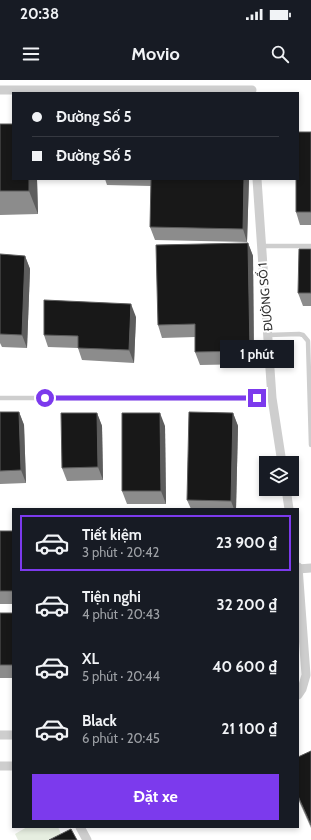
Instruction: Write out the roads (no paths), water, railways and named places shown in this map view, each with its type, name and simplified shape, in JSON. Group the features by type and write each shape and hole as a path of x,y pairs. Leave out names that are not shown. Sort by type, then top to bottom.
{"street":[{"path":"0,90 252,91 252,80"},
{"name":"ĐƯỜNG SỐ 1","path":"257,180 260,246 272,398 281,456"},
{"path":"287,496 289,508"},
{"path":"299,568 311,568"},
{"path":"299,574 306,675 302,689 299,694"},
{"path":"0,735 12,735"},
{"path":"0,766 12,766"},
{"path":"81,828 87,840"}],"lane":[{"path":"260,246 311,246"},
{"path":"268,335 299,334 303,335 310,341 311,445"},
{"path":"0,398 272,398"}]}
